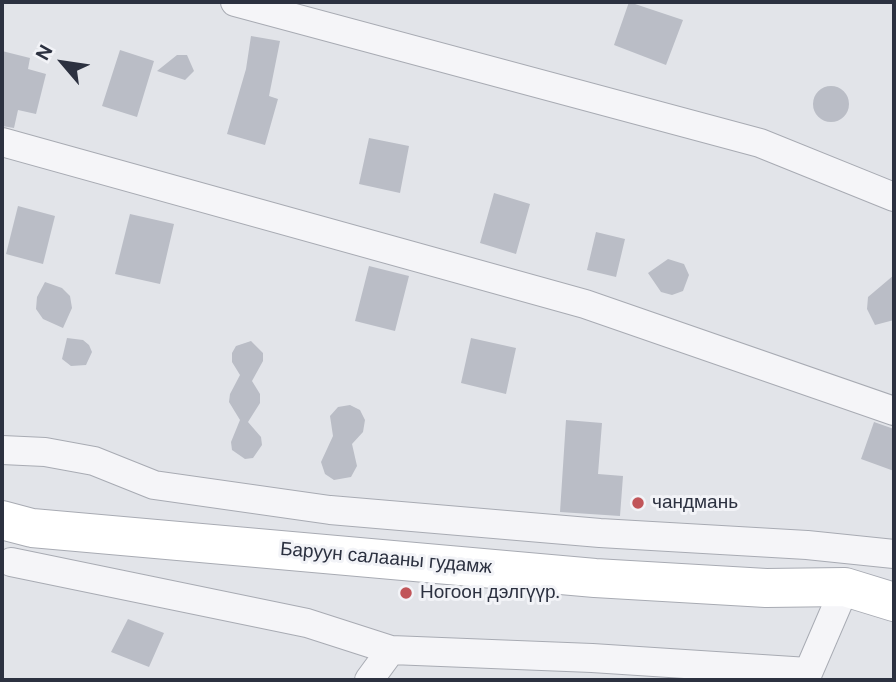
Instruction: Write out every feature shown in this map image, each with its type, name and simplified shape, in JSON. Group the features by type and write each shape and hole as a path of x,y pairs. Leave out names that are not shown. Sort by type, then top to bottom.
{"main road":[{"name":"Баруун салааны гудамж","path":"17,524 595,578 766,588 845,587 894,602"}],"street":[{"path":"235,2 760,144 894,197"},
{"path":"2,142 585,304 894,411"},
{"path":"2,450 45,452 94,461 154,485 330,510 600,533 807,545 894,554"},
{"path":"17,524 6,570 307,623 391,650 593,658 806,676 845,587"},
{"path":"595,578 600,533"},
{"path":"369,680 391,650"}],"building":[{"path":"629,2 683,20 666,65 614,45"},
{"path":"251,36 280,41 269,96 278,99 265,145 227,134 246,69"},
{"path":"120,50 154,61 137,117 102,106"},
{"path":"2,51 30,58 28,69 46,74 36,114 18,110 14,128 2,126"},
{"path":"177,55 187,55 194,71 185,80 157,71"},
{"path":"831,86 844,91 849,104 844,117 831,122 818,117 813,104 818,91"},
{"path":"369,138 409,146 400,193 359,184"},
{"path":"494,193 530,204 516,254 480,243"},
{"path":"18,206 55,216 43,264 6,254"},
{"path":"130,214 174,224 160,284 115,274"},
{"path":"596,232 625,239 616,277 587,270"},
{"path":"668,259 684,264 689,275 683,291 672,295 661,292 648,273"},
{"path":"369,266 409,276 395,331 355,321"},
{"path":"894,275 894,320 875,325 867,309 868,297"},
{"path":"45,282 62,288 70,296 72,308 63,328 43,319 36,309 37,297"},
{"path":"67,338 83,340 89,345 92,352 86,365 71,366 62,359"},
{"path":"471,338 516,348 506,394 461,383"},
{"path":"251,341 263,353 263,361 252,381 260,394 260,403 248,422 261,437 262,445 253,458 245,459 232,450 231,442 240,420 229,402 240,375 232,362 232,353 236,346"},
{"path":"350,405 360,410 365,420 363,432 352,444 357,466 351,477 334,480 325,474 321,462 333,436 330,416 338,407"},
{"path":"566,420 602,423 598,474 623,476 620,516 560,512"},
{"path":"874,422 894,429 894,471 861,459"},
{"path":"128,619 164,633 149,667 111,652"}],"place":[{"name":"чандмань","path":"638,503"},
{"name":"Ногоон дэлгүүр.","path":"406,593"}]}
